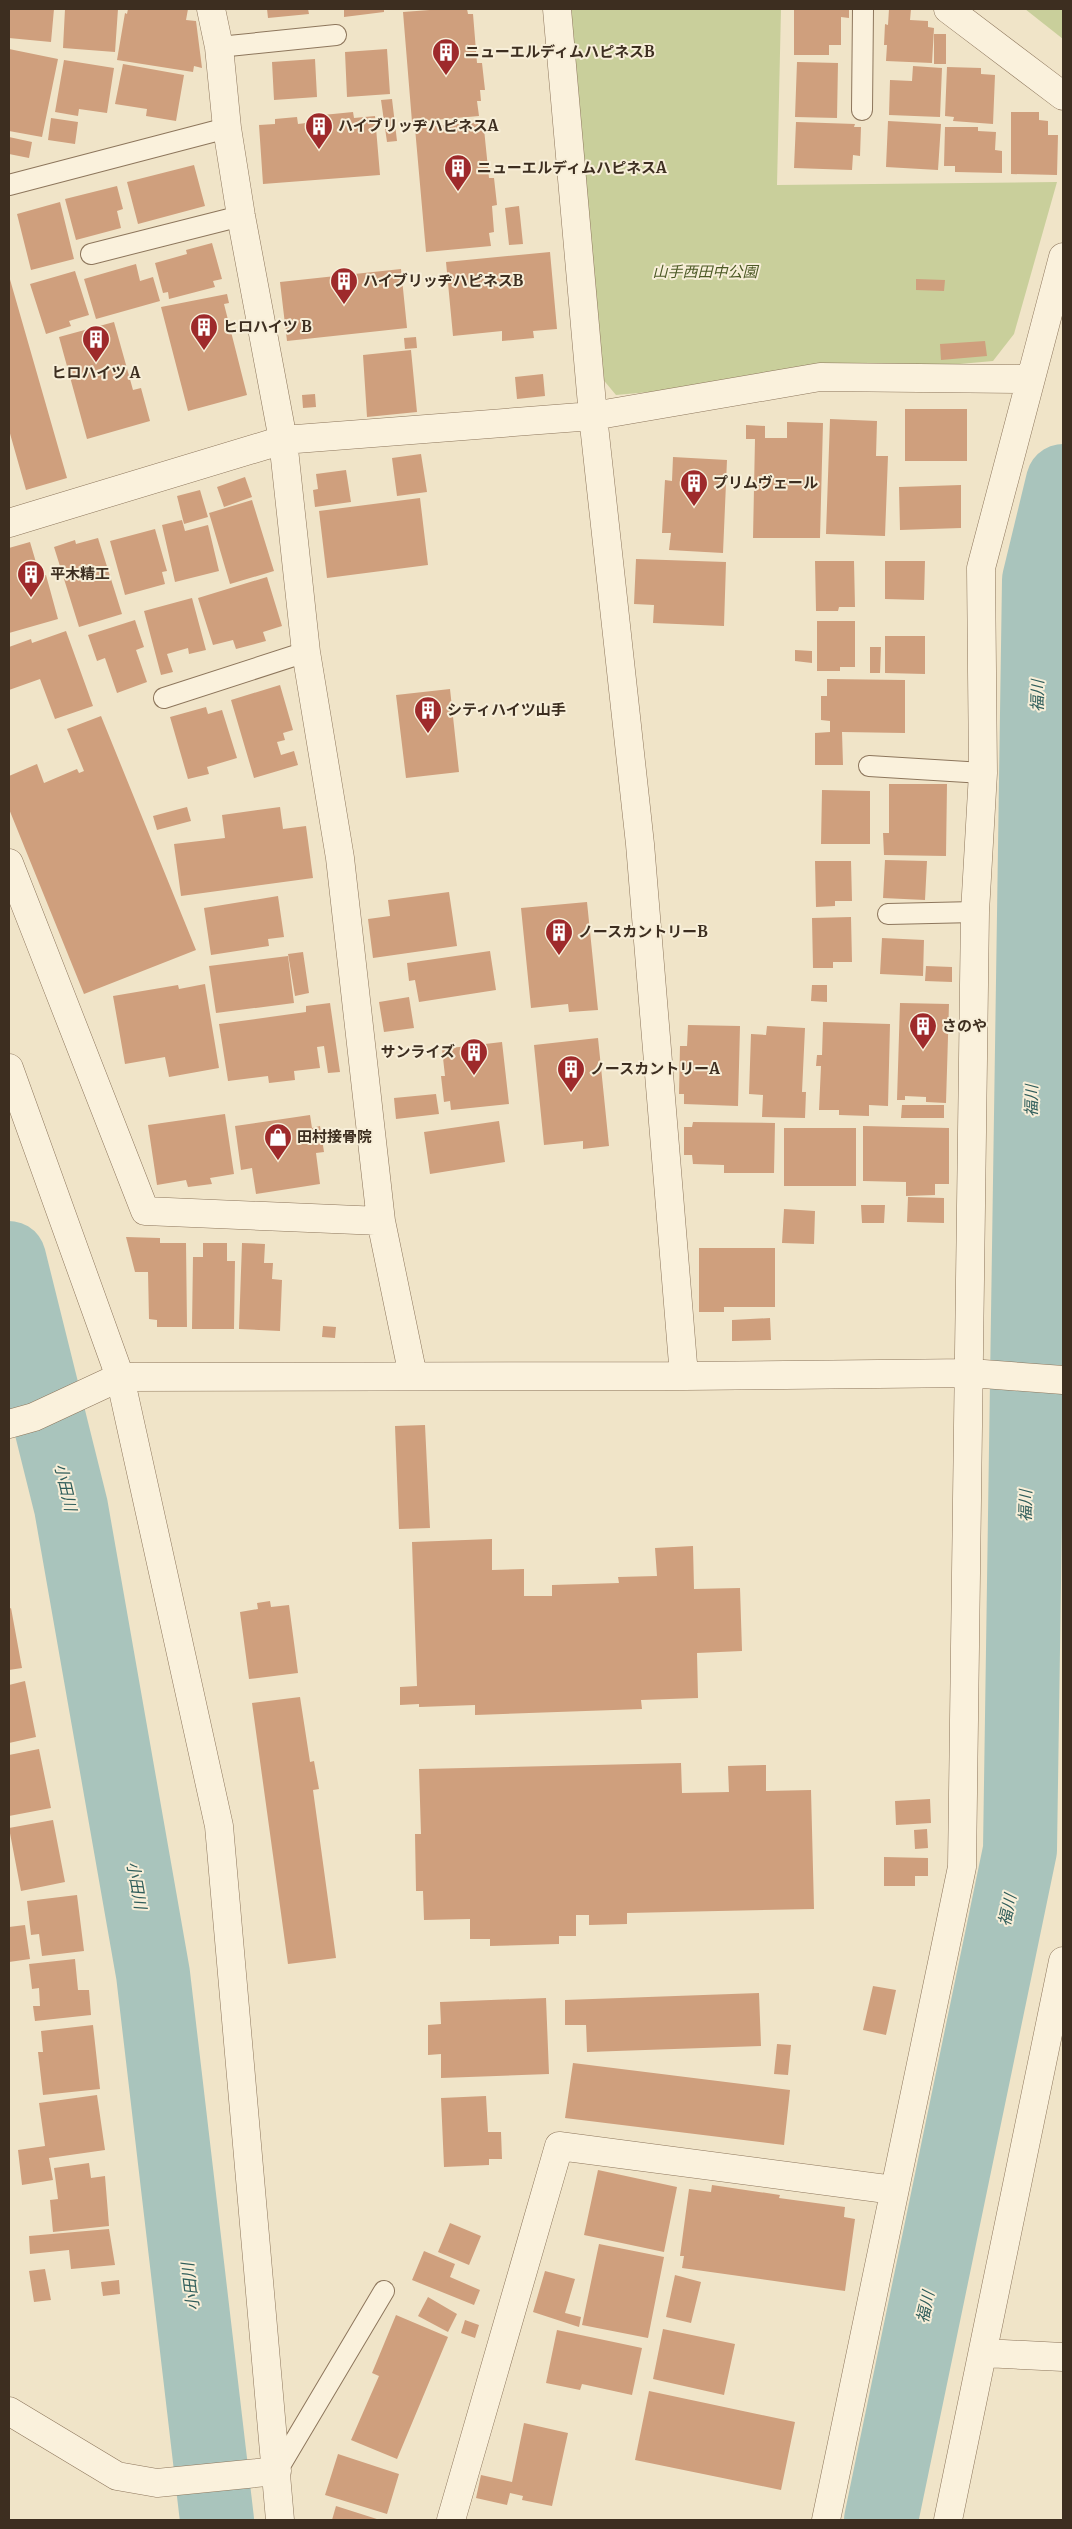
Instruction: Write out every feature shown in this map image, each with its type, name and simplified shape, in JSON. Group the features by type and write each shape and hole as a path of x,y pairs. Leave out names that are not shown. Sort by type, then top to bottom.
{"street":[{"path":"211,9 241,216 283,440 306,652 340,858 381,1221 413,1376"},
{"path":"557,9 593,416 640,844 684,1376"},
{"path":"948,9 1063,96"},
{"path":"826,2520 962,1867 979,1374 975,912 983,773 982,568 1063,257"},
{"path":"9,523 283,440 593,416 820,377 1030,379"},
{"path":"9,863 146,1211 381,1221"},
{"path":"9,1068 115,1380 219,1826 268,2472 280,2520"},
{"path":"21,1420 115,1380 413,1376 979,1374 1063,1380"},
{"path":"948,2520 984,2353 1063,1961"},
{"path":"451,2520 559,2146 894,2190"},
{"path":"984,2353 1063,2357"},
{"path":"9,2412 117,2476 157,2483 268,2472"}],"lane":[{"path":"862,110 863,9"},
{"path":"218,47 336,35"},
{"path":"9,185 227,128"},
{"path":"91,254 241,216"},
{"path":"164,698 306,652"},
{"path":"869,766 983,773"},
{"path":"888,914 975,912"},
{"path":"268,2472 384,2291"}],"green space":[{"name":"山手西田中公園","path":"570,9 781,9 777,185 1057,182 1014,334 993,361 616,395 601,377"},
{"path":"1025,9 1063,9 1063,39"}],"building":[{"path":"9,9 54,9 51,42 9,38"},
{"path":"65,9 118,9 115,52 63,48"},
{"path":"128,9 188,9 186,20 196,21 202,68 194,66 193,72 117,60 125,13 127,14"},
{"path":"267,9 308,9 309,14 268,18"},
{"path":"344,9 384,9 384,12 344,17"},
{"name":"ニューエルディムハピネスB","path":"467,9 468,14 473,14 477,63 482,63 485,90 480,90 481,101 477,101 479,116 412,122 403,12"},
{"path":"794,9 849,9 849,18 841,17 841,45 829,45 829,55 794,55"},
{"path":"889,9 911,9 910,20 928,21 928,27 934,28 932,63 886,61 887,45 884,45 885,24 888,25"},
{"path":"934,34 946,34 946,64 934,64"},
{"path":"9,49 58,59 42,137 9,131"},
{"path":"387,49 390,94 347,97 345,52"},
{"path":"315,59 317,97 274,100 272,62"},
{"path":"64,60 114,68 107,113 79,109 78,116 55,112"},
{"path":"797,62 838,63 837,118 795,117"},
{"path":"123,64 184,75 176,121 146,116 147,109 115,104"},
{"path":"913,66 942,68 940,117 889,115 890,80 912,81"},
{"path":"947,67 981,68 981,74 995,75 993,124 953,121 954,117 945,116"},
{"path":"392,99 397,141 387,142 381,100"},
{"name":"ハイブリッヂハピネスA","path":"353,112 354,118 375,116 380,175 263,184 259,125 275,124 275,119 297,117 298,124 314,122 313,116"},
{"path":"1011,112 1039,112 1039,120 1048,121 1048,135 1058,135 1057,175 1011,174"},
{"path":"51,118 78,122 75,144 48,140"},
{"path":"888,121 941,124 938,170 886,167"},
{"name":"ニューエルディムハピネスA","path":"479,122 480,129 484,129 489,178 494,178 497,205 492,206 494,232 489,233 491,246 426,252 415,128"},
{"path":"796,122 855,124 854,127 861,127 860,156 853,155 852,170 794,168"},
{"path":"945,127 978,127 978,131 996,132 995,150 1002,151 1002,173 955,172 955,166 944,166"},
{"path":"9,137 32,142 29,158 9,154"},
{"path":"194,165 205,206 138,224 127,182"},
{"path":"117,186 123,209 117,211 121,228 76,240 65,199"},
{"path":"60,202 74,259 31,270 17,214"},
{"path":"519,206 523,244 509,245 505,208"},
{"path":"212,243 222,279 213,281 215,287 169,299 168,292 163,293 155,263 187,254 186,250"},
{"path":"550,252 557,329 533,331 534,338 502,341 502,331 453,336 446,262"},
{"path":"136,264 140,281 153,277 160,301 96,319 84,279"},
{"name":"ハイブリッヂハピネスB","path":"401,269 407,328 287,341 280,282"},
{"path":"75,271 89,315 69,321 71,326 46,334 30,284"},
{"path":"9,276 67,478 26,490 9,430"},
{"path":"916,279 945,280 944,291 916,290"},
{"name":"ヒロハイツ B","path":"227,294 229,303 224,304 247,395 188,411 161,307"},
{"name":"ヒロハイツ A","path":"114,322 133,390 141,388 150,421 87,439 59,337"},
{"path":"416,337 417,348 405,349 404,338"},
{"path":"985,341 987,356 941,360 940,344"},
{"path":"411,350 417,412 367,417 363,355"},
{"path":"543,374 545,396 517,399 515,377"},
{"path":"315,394 316,407 303,408 302,395"},
{"path":"905,409 967,409 967,461 905,461"},
{"path":"830,419 877,421 876,456 888,456 885,536 826,534"},
{"path":"787,422 823,423 820,538 753,538 755,439 746,439 746,425 765,426 765,438 787,438"},
{"path":"421,454 427,492 397,496 392,458"},
{"name":"プリムヴェール","path":"673,457 727,460 723,553 669,550 671,533 662,533 665,480 672,481"},
{"path":"346,470 351,502 315,507 313,490 318,489 316,474"},
{"path":"245,477 252,497 224,507 217,487"},
{"path":"961,485 961,528 900,530 899,487"},
{"path":"200,490 208,517 184,524 177,496"},
{"path":"420,498 428,565 327,578 319,511"},
{"path":"252,500 274,571 230,584 209,513"},
{"path":"182,520 185,531 208,525 219,571 175,582 162,525"},
{"path":"155,529 167,571 162,572 165,584 125,595 110,541"},
{"path":"98,538 122,614 79,627 54,547 75,540 76,544"},
{"name":"平木精工","path":"30,542 40,576 46,575 58,619 9,633 9,548"},
{"path":"636,559 726,562 724,626 653,623 654,605 634,604"},
{"path":"815,561 854,561 855,607 839,607 838,611 816,611"},
{"path":"885,561 925,561 924,600 885,599"},
{"path":"267,577 282,626 263,632 266,641 236,649 233,640 213,645 198,598"},
{"path":"192,598 206,650 189,654 188,648 167,654 173,672 161,675 144,611"},
{"path":"135,620 144,647 136,650 147,682 117,693 105,658 97,661 88,635"},
{"path":"817,621 855,621 855,667 840,667 840,671 817,671"},
{"path":"66,631 93,706 55,719 40,679 9,690 9,647 31,639 32,643"},
{"path":"885,636 925,636 925,674 885,673"},
{"path":"870,647 881,647 880,673 870,673"},
{"path":"795,650 812,651 812,663 795,661"},
{"path":"827,679 905,680 905,733 842,732 843,765 815,765 815,733 830,732 830,721 821,720 821,696 827,696"},
{"path":"280,685 293,730 283,733 285,740 277,742 281,755 294,751 298,765 254,778 231,700"},
{"name":"シティハイツ山手","path":"450,689 459,772 406,778 396,695"},
{"path":"206,707 208,714 222,710 237,758 207,767 209,774 188,779 170,717"},
{"path":"101,716 196,950 84,994 9,809 9,776 37,764 44,783 77,769 79,773 84,771 67,729"},
{"path":"889,784 947,784 946,856 884,855 883,833 889,833"},
{"path":"822,790 870,791 870,844 821,844"},
{"path":"187,807 191,821 157,830 153,816"},
{"path":"280,807 283,829 306,826 313,878 181,896 174,844 225,838 222,815"},
{"path":"885,860 927,861 925,900 883,898"},
{"path":"815,861 851,861 852,901 835,901 835,906 816,907"},
{"path":"449,892 457,946 373,958 368,919 390,916 388,900"},
{"path":"278,896 284,937 268,939 269,946 211,955 204,908"},
{"name":"ノースカントリーB","path":"587,902 598,1010 569,1012 568,1004 531,1008 521,908"},
{"path":"851,917 852,962 833,962 833,968 813,968 812,918"},
{"path":"882,938 924,940 923,976 880,974"},
{"path":"490,951 496,990 419,1002 415,980 409,981 407,963"},
{"path":"303,952 309,993 295,996 288,954"},
{"path":"288,956 294,1003 216,1013 209,966"},
{"path":"926,966 952,967 952,982 925,981"},
{"path":"205,984 219,1068 169,1077 165,1057 125,1064 113,996 178,985 179,989"},
{"path":"812,985 827,985 827,1002 811,1001"},
{"path":"409,997 414,1028 384,1032 379,1002"},
{"path":"330,1003 340,1072 328,1073 324,1046 317,1047 320,1068 294,1071 295,1080 269,1083 268,1076 228,1081 219,1024 306,1012 306,1006"},
{"name":"さのや","path":"900,1003 949,1004 946,1103 926,1102 926,1097 905,1096 905,1100 897,1100"},
{"path":"823,1022 890,1024 888,1106 869,1105 869,1116 839,1115 839,1110 819,1110 821,1066 816,1066 817,1055 822,1055"},
{"path":"688,1025 740,1026 738,1106 684,1104 684,1094 679,1094 680,1046 687,1046"},
{"path":"767,1026 805,1028 802,1092 806,1092 805,1118 762,1117 763,1095 749,1094 751,1034 766,1035"},
{"name":"ノースカントリーA","path":"598,1038 609,1146 583,1149 583,1141 544,1145 534,1045"},
{"name":"サンライズ","path":"502,1042 509,1104 451,1110 450,1101 444,1102 441,1076 445,1076 442,1049"},
{"path":"436,1094 439,1114 396,1119 394,1098"},
{"path":"902,1105 944,1105 944,1118 901,1118"},
{"path":"225,1114 234,1174 210,1178 212,1184 188,1187 186,1180 157,1185 148,1125"},
{"name":"田村接骨院","path":"310,1115 312,1128 320,1126 324,1152 316,1153 320,1184 256,1194 252,1168 241,1170 235,1126"},
{"path":"499,1121 505,1162 430,1174 424,1132"},
{"path":"693,1122 775,1123 774,1173 724,1173 724,1165 693,1164 692,1155 684,1155 684,1127 692,1127"},
{"path":"863,1126 949,1128 949,1184 935,1184 935,1195 906,1196 906,1182 863,1181"},
{"path":"784,1128 856,1128 856,1186 784,1186"},
{"path":"908,1197 944,1198 944,1223 907,1222"},
{"path":"861,1205 885,1205 884,1223 862,1223"},
{"path":"784,1209 815,1211 814,1244 782,1243"},
{"path":"126,1237 160,1238 160,1243 186,1243 187,1327 157,1327 157,1320 149,1319 148,1272 135,1272"},
{"path":"203,1243 227,1243 227,1261 235,1261 234,1329 192,1329 193,1257 203,1257"},
{"path":"242,1243 265,1244 264,1263 273,1263 272,1279 282,1280 280,1331 239,1329"},
{"path":"699,1248 775,1248 775,1307 724,1307 724,1312 699,1312"},
{"path":"770,1318 771,1340 732,1341 732,1320"},
{"path":"323,1326 336,1327 335,1338 322,1337"},
{"path":"425,1425 430,1528 399,1529 395,1426"},
{"path":"492,1539 492,1570 524,1569 524,1596 552,1596 552,1585 619,1583 618,1577 657,1576 655,1548 693,1546 694,1589 740,1588 742,1651 697,1653 698,1698 641,1700 642,1709 475,1715 475,1705 419,1707 419,1704 400,1705 400,1687 417,1686 412,1542"},
{"path":"270,1601 271,1607 289,1605 298,1673 249,1679 240,1612 258,1609 257,1603"},
{"path":"11,1608 22,1668 9,1670 9,1609"},
{"path":"25,1681 36,1737 9,1743 9,1685"},
{"path":"300,1697 310,1762 314,1761 319,1789 313,1790 336,1958 288,1964 252,1703"},
{"path":"39,1749 51,1808 9,1816 9,1755"},
{"path":"681,1763 682,1793 729,1792 728,1766 766,1765 766,1791 811,1790 814,1909 627,1913 627,1924 589,1925 589,1915 576,1915 576,1936 559,1936 559,1944 490,1946 490,1939 470,1939 470,1919 424,1920 423,1891 416,1891 415,1834 421,1834 419,1769"},
{"path":"930,1799 931,1823 896,1825 895,1801"},
{"path":"53,1820 65,1882 21,1891 9,1828"},
{"path":"927,1829 928,1848 915,1849 914,1830"},
{"path":"884,1857 928,1858 928,1876 915,1876 915,1886 884,1886"},
{"path":"77,1895 84,1951 42,1956 39,1934 31,1935 27,1901"},
{"path":"25,1925 30,1959 9,1962 9,1927"},
{"path":"75,1959 78,1990 89,1990 91,2015 35,2021 33,2006 40,2006 39,1988 32,1989 29,1964"},
{"path":"873,1986 896,1990 886,2035 863,2030"},
{"path":"759,1993 761,2046 587,2052 586,2025 565,2025 565,2000"},
{"path":"546,1998 549,2074 441,2078 441,2054 428,2055 428,2025 441,2024 440,2002"},
{"path":"93,2025 100,2089 43,2095 38,2052 43,2052 41,2031"},
{"path":"777,2044 791,2045 788,2075 774,2074"},
{"path":"573,2063 790,2090 784,2145 565,2118"},
{"path":"97,2095 105,2150 49,2158 53,2180 22,2185 18,2150 45,2146 39,2103"},
{"path":"486,2096 488,2132 501,2132 502,2159 489,2159 489,2165 444,2167 441,2098"},
{"path":"89,2163 91,2178 105,2176 109,2226 53,2232 50,2200 58,2199 54,2168"},
{"path":"598,2170 677,2187 664,2252 584,2235"},
{"path":"712,2185 780,2195 779,2198 845,2207 844,2217 855,2219 845,2291 682,2268 684,2256 680,2256 689,2189 711,2192"},
{"path":"450,2223 481,2236 469,2265 438,2252"},
{"path":"109,2229 115,2265 71,2269 69,2250 30,2254 29,2236"},
{"path":"599,2244 664,2257 648,2338 582,2325"},
{"path":"424,2251 455,2264 450,2277 480,2290 474,2305 412,2280"},
{"path":"45,2269 51,2300 34,2302 29,2271"},
{"path":"545,2271 575,2279 565,2313 581,2317 579,2327 533,2312"},
{"path":"675,2275 701,2282 691,2323 666,2317"},
{"path":"119,2280 120,2294 103,2296 101,2282"},
{"path":"428,2297 457,2314 448,2332 418,2316"},
{"path":"396,2315 448,2337 397,2459 351,2440 379,2376 372,2373"},
{"path":"465,2320 479,2325 475,2338 461,2333"},
{"path":"663,2329 735,2344 724,2395 653,2379"},
{"path":"557,2330 642,2348 632,2395 582,2384 580,2390 546,2383"},
{"path":"649,2391 795,2422 781,2490 635,2460"},
{"path":"524,2423 568,2433 552,2506 522,2500 523,2496 510,2493 507,2505 476,2498 481,2475 512,2482"},
{"path":"338,2454 399,2474 387,2514 325,2495"},
{"path":"336,2506 380,2520 332,2520"}],"waterway":[{"name":"福川","path":"881,2520 1020,1850 1039,580 1063,481"},
{"name":"小田川","path":"9,1258 71,1507 153,1974 217,2520"},
{"path":"23,1383 39,1378"}],"place":[{"name":"ニューエルディムハピネスB","path":"446,76"},
{"name":"ハイブリッヂハピネスA","path":"319,150"},
{"name":"ニューエルディムハピネスA","path":"458,192"},
{"name":"ハイブリッヂハピネスB","path":"344,305"},
{"name":"ヒロハイツ B","path":"204,351"},
{"name":"ヒロハイツ A","path":"96,363"},
{"name":"プリムヴェール","path":"694,507"},
{"name":"平木精工","path":"31,598"},
{"name":"シティハイツ山手","path":"428,734"},
{"name":"ノースカントリーB","path":"559,956"},
{"name":"さのや","path":"923,1050"},
{"name":"サンライズ","path":"474,1076"},
{"name":"ノースカントリーA","path":"571,1093"},
{"name":"田村接骨院","path":"278,1161"}]}
